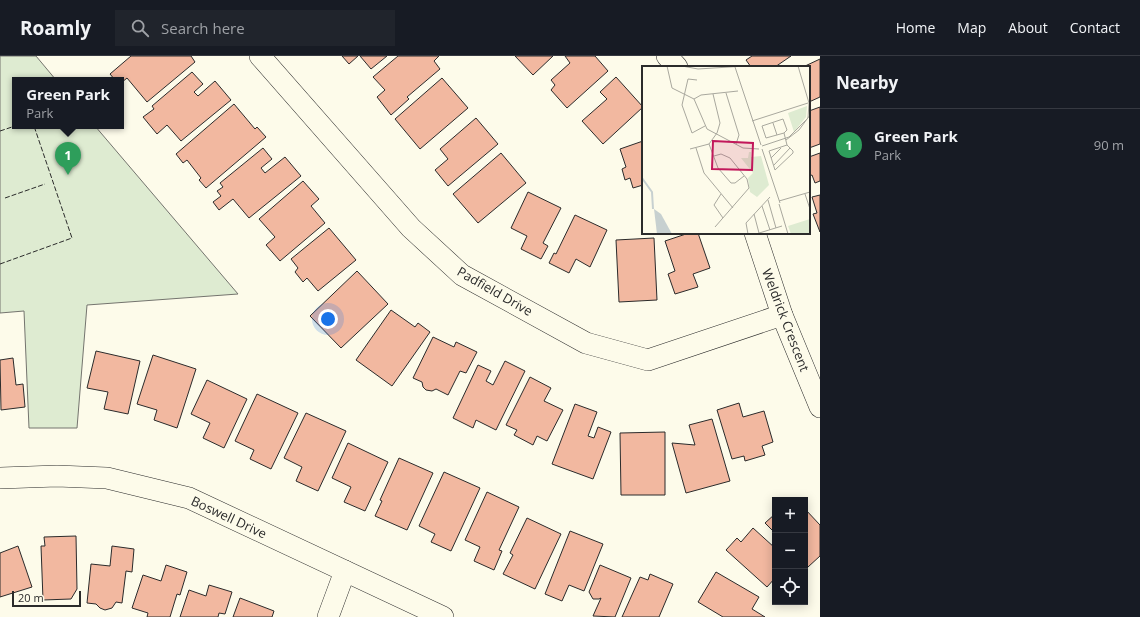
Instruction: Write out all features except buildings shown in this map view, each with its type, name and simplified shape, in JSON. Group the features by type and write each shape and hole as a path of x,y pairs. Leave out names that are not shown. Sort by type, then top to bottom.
{"street":[{"name":"Padfield Drive","path":"260,56 411,228 462,275 586,343 648,360 782,315"},
{"path":"667,56 676,66"},
{"name":"Weldrick Crescent","path":"755,234 782,315 820,407"},
{"name":"Boswell Drive","path":"0,478 57,476 107,478 190,498 443,617"},
{"path":"328,617 345,571"}],"green space":[{"path":"0,56 36,56 54,77 12,77 12,129 98,129 238,294 87,305 77,428 29,428 24,311 0,313"}],"fence":[{"path":"0,131 12,127"},
{"path":"0,264 72,238 35,129"},
{"path":"5,198 45,184"}],"place":[{"name":"Green Park","path":"68,175"}]}
